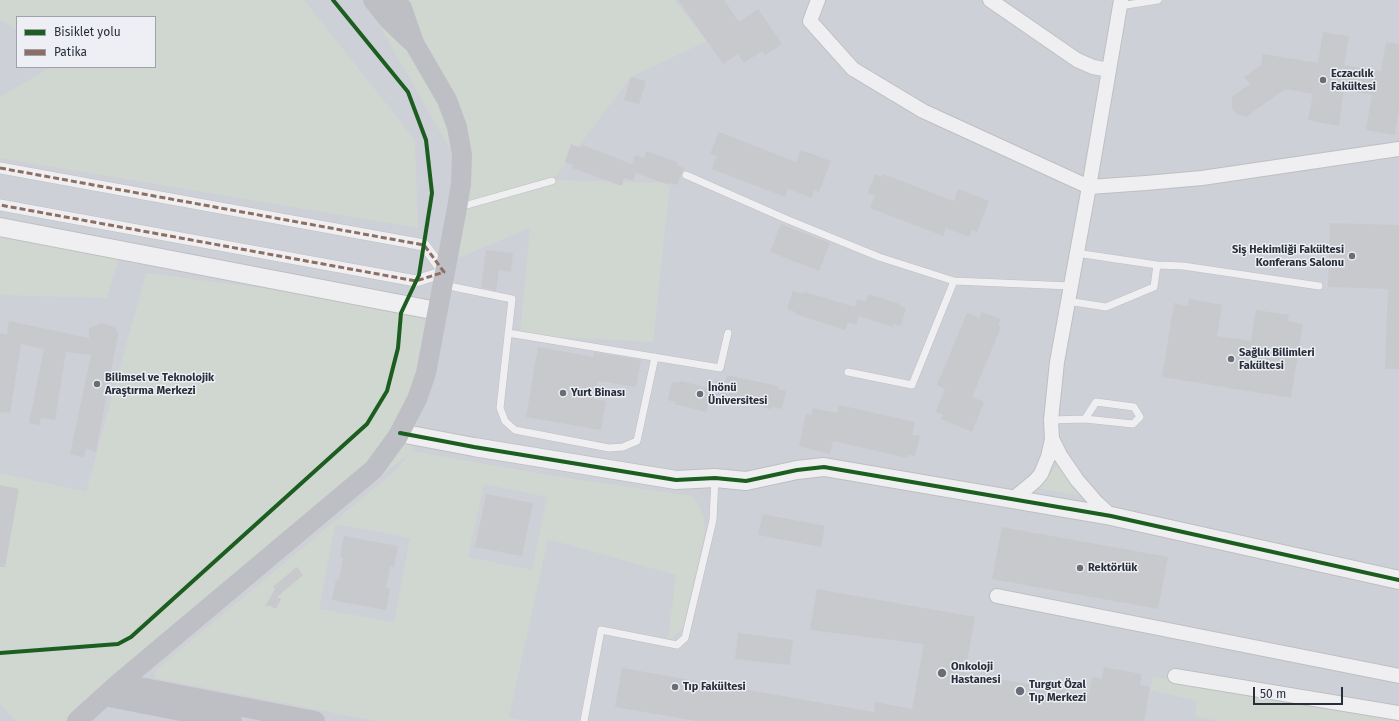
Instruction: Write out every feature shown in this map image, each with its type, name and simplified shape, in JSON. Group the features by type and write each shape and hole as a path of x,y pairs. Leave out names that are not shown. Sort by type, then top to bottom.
{"main road":[{"path":"373,0 389,20 414,43"},
{"path":"77,721 119,683 374,469 400,433 417,399 426,373 457,208 462,170 462,155 457,127 447,100 414,43 402,8 395,0"},
{"path":"119,683 315,721"},
{"path":"104,696 232,721"}],"street":[{"path":"818,0 810,21 854,68 923,111 1089,187 1202,178 1399,148"},
{"path":"997,2 1077,60 1109,70"},
{"path":"1012,500 1035,481 1041,474 1048,457 1052,439 1051,420 1057,362 1121,3"},
{"path":"0,168 424,245 443,279 416,282 0,205"},
{"path":"0,227 437,311"},
{"path":"400,433 474,447 676,480 715,478 746,481 797,470 824,467 1111,516 1391,578 1399,587"},
{"path":"1052,439 1060,455 1077,480 1091,498 1111,516"},
{"path":"997,596 1399,676"},
{"path":"1175,676 1399,713"}],"lane":[{"path":"1121,3 1158,0"},
{"path":"686,176 879,257 954,281 1070,286"},
{"path":"457,208 552,180"},
{"path":"1076,253 1157,265 1183,266 1319,286"},
{"path":"1067,301 1106,307 1154,287 1157,265"},
{"path":"443,279 512,299 500,408 505,421 515,430 609,448 623,447 637,441 655,357"},
{"path":"848,372 912,385 954,281"},
{"path":"508,333 720,368 728,333"},
{"path":"1051,420 1085,419 1133,424 1140,417 1134,407 1096,402 1085,419"},
{"path":"586,718 600,630 677,645 685,638 713,520 715,478"}],"shaded area":[{"name":"İnönü Üniversitesi","path":"0,0 1399,0 1399,721 0,721"},
{"path":"0,0 304,0 415,140 418,228 0,158 0,97 49,68 156,68 156,16 16,16 16,29 0,20"},
{"path":"365,0 674,0 707,41 631,77 553,180 670,183 653,342 520,335 530,228 446,263 462,170"},
{"path":"0,227 121,251 107,298 0,295"},
{"path":"146,273 437,311 412,451 559,477 692,496 697,502 703,516 705,532 683,628 668,641 676,575 548,539 509,717 526,721 376,721 155,678 157,669 395,471 410,453 69,721 19,721 13,719 0,704 0,473 86,492","holes":["484,484 547,497 532,570 468,557","336,524 410,538 394,622 319,609"]},
{"path":"1058,464 1082,496 1038,488"},
{"path":"1153,677 1399,717 1399,721 1219,721 1195,716 1197,701 1150,690"}],"building":[{"path":"678,0 724,0 739,22 758,9 782,44 765,55 762,51 744,63 738,54 723,64"},
{"name":"Eczacılık Fakültesi","path":"1323,32 1349,36 1344,65 1381,71 1386,42 1399,44 1399,108 1395,135 1366,130 1372,95 1344,90 1339,126 1308,120 1313,94 1285,89 1246,117 1236,114 1232,108 1232,97 1250,84 1244,77 1261,65 1263,54 1318,63"},
{"path":"631,77 646,81 639,104 624,100"},
{"path":"719,132 796,162 801,150 831,161 819,192 814,190 812,198 788,189 785,197 712,169 717,156 710,154"},
{"path":"571,144 581,148 582,145 632,164 635,155 644,158 646,151 677,162 677,165 684,168 677,185 670,183 669,185 636,173 633,181 624,178 622,186 572,168 573,165 565,162"},
{"path":"875,174 882,177 883,174 954,201 958,189 989,201 977,232 972,230 969,237 946,228 943,236 870,208 875,196 868,193"},
{"path":"1330,223 1399,225 1399,369 1385,369 1388,289 1328,287"},
{"path":"781,224 830,243 819,271 770,252"},
{"path":"486,250 513,253 511,272 499,270 496,291 481,287"},
{"path":"793,291 803,294 804,292 855,307 857,299 866,302 868,294 900,304 899,306 906,308 901,326 894,324 893,327 859,316 856,325 848,322 845,330 795,314 795,312 787,309"},
{"name":"Sağlık Bilimleri Fakültesi","path":"1189,299 1222,305 1217,336 1251,341 1256,310 1289,315 1288,321 1303,324 1291,398 1162,377 1174,303 1188,306"},
{"path":"982,312 1001,319 998,326 1001,327 972,397 984,402 972,432 941,419 943,415 936,412 945,389 937,385 967,313 979,318"},
{"name":"Bilimsel ve Teknolojik Araştırma Merkezi","path":"9,321 89,338 89,328 101,323 115,327 118,334 96,452 86,449 84,458 70,454 91,355 66,352 55,420 41,418 40,425 29,423 44,349 21,344 10,413 0,412 0,333 7,335"},
{"name":"Yurt Binası","path":"538,347 593,357 594,352 641,360 636,387 598,381 594,399 606,401 601,430 526,417"},
{"path":"727,375 778,386 778,389 786,391 782,409 772,407 771,409 719,398 717,406 708,404 707,412 674,404 675,402 668,400 672,382 679,383 680,381 714,389 716,380 725,382"},
{"path":"839,405 915,422 912,435 920,436 915,456 908,455 907,458 833,441 830,454 799,446 806,414 811,415 813,408 837,413"},
{"path":"0,485 19,489 5,567 0,567"},
{"path":"486,494 533,503 522,556 475,547"},
{"path":"763,514 825,526 821,547 758,535"},
{"name":"Rektörlük","path":"1002,527 1168,557 1158,609 992,579"},
{"path":"344,536 398,546 394,567 390,566 386,588 390,589 386,610 332,600 336,579 339,580 343,558 340,557"},
{"path":"297,567 303,575 277,597 281,599 276,609 268,605 265,607 275,589 273,587"},
{"path":"817,589 975,617 965,673 1089,695 1092,677 1102,679 1104,667 1142,674 1140,685 1150,687 1144,721 696,721 615,707 622,668 874,712 875,702 912,709 924,644 810,630"},
{"path":"738,633 793,640 790,665 735,659"}],"marked path":[{"path":"0,168 424,245 444,272 416,281 0,205"}],"cycle path":[{"path":"0,653 118,644 131,637 367,424 387,391 398,348 401,313 419,275 432,193 426,140 408,92 333,0"},
{"path":"400,433 474,447 676,480 715,478 746,481 797,470 824,467 1111,516 1399,580"}],"place":[{"name":"Eczacılık Fakültesi","path":"1323,80"},
{"name":"Siş Hekimliği Fakültesi Konferans Salonu","path":"1352,256"},
{"name":"Sağlık Bilimleri Fakültesi","path":"1231,359"},
{"name":"Bilimsel ve Teknolojik Araştırma Merkezi","path":"97,384"},
{"name":"Yurt Binası","path":"563,393"},
{"name":"İnönü Üniversitesi","path":"700,394"},
{"name":"Rektörlük","path":"1080,568"},
{"name":"Onkoloji Hastanesi","path":"942,673"},
{"name":"Tıp Fakültesi","path":"675,687"},
{"name":"Turgut Özal Tıp Merkezi","path":"1020,691"}]}
